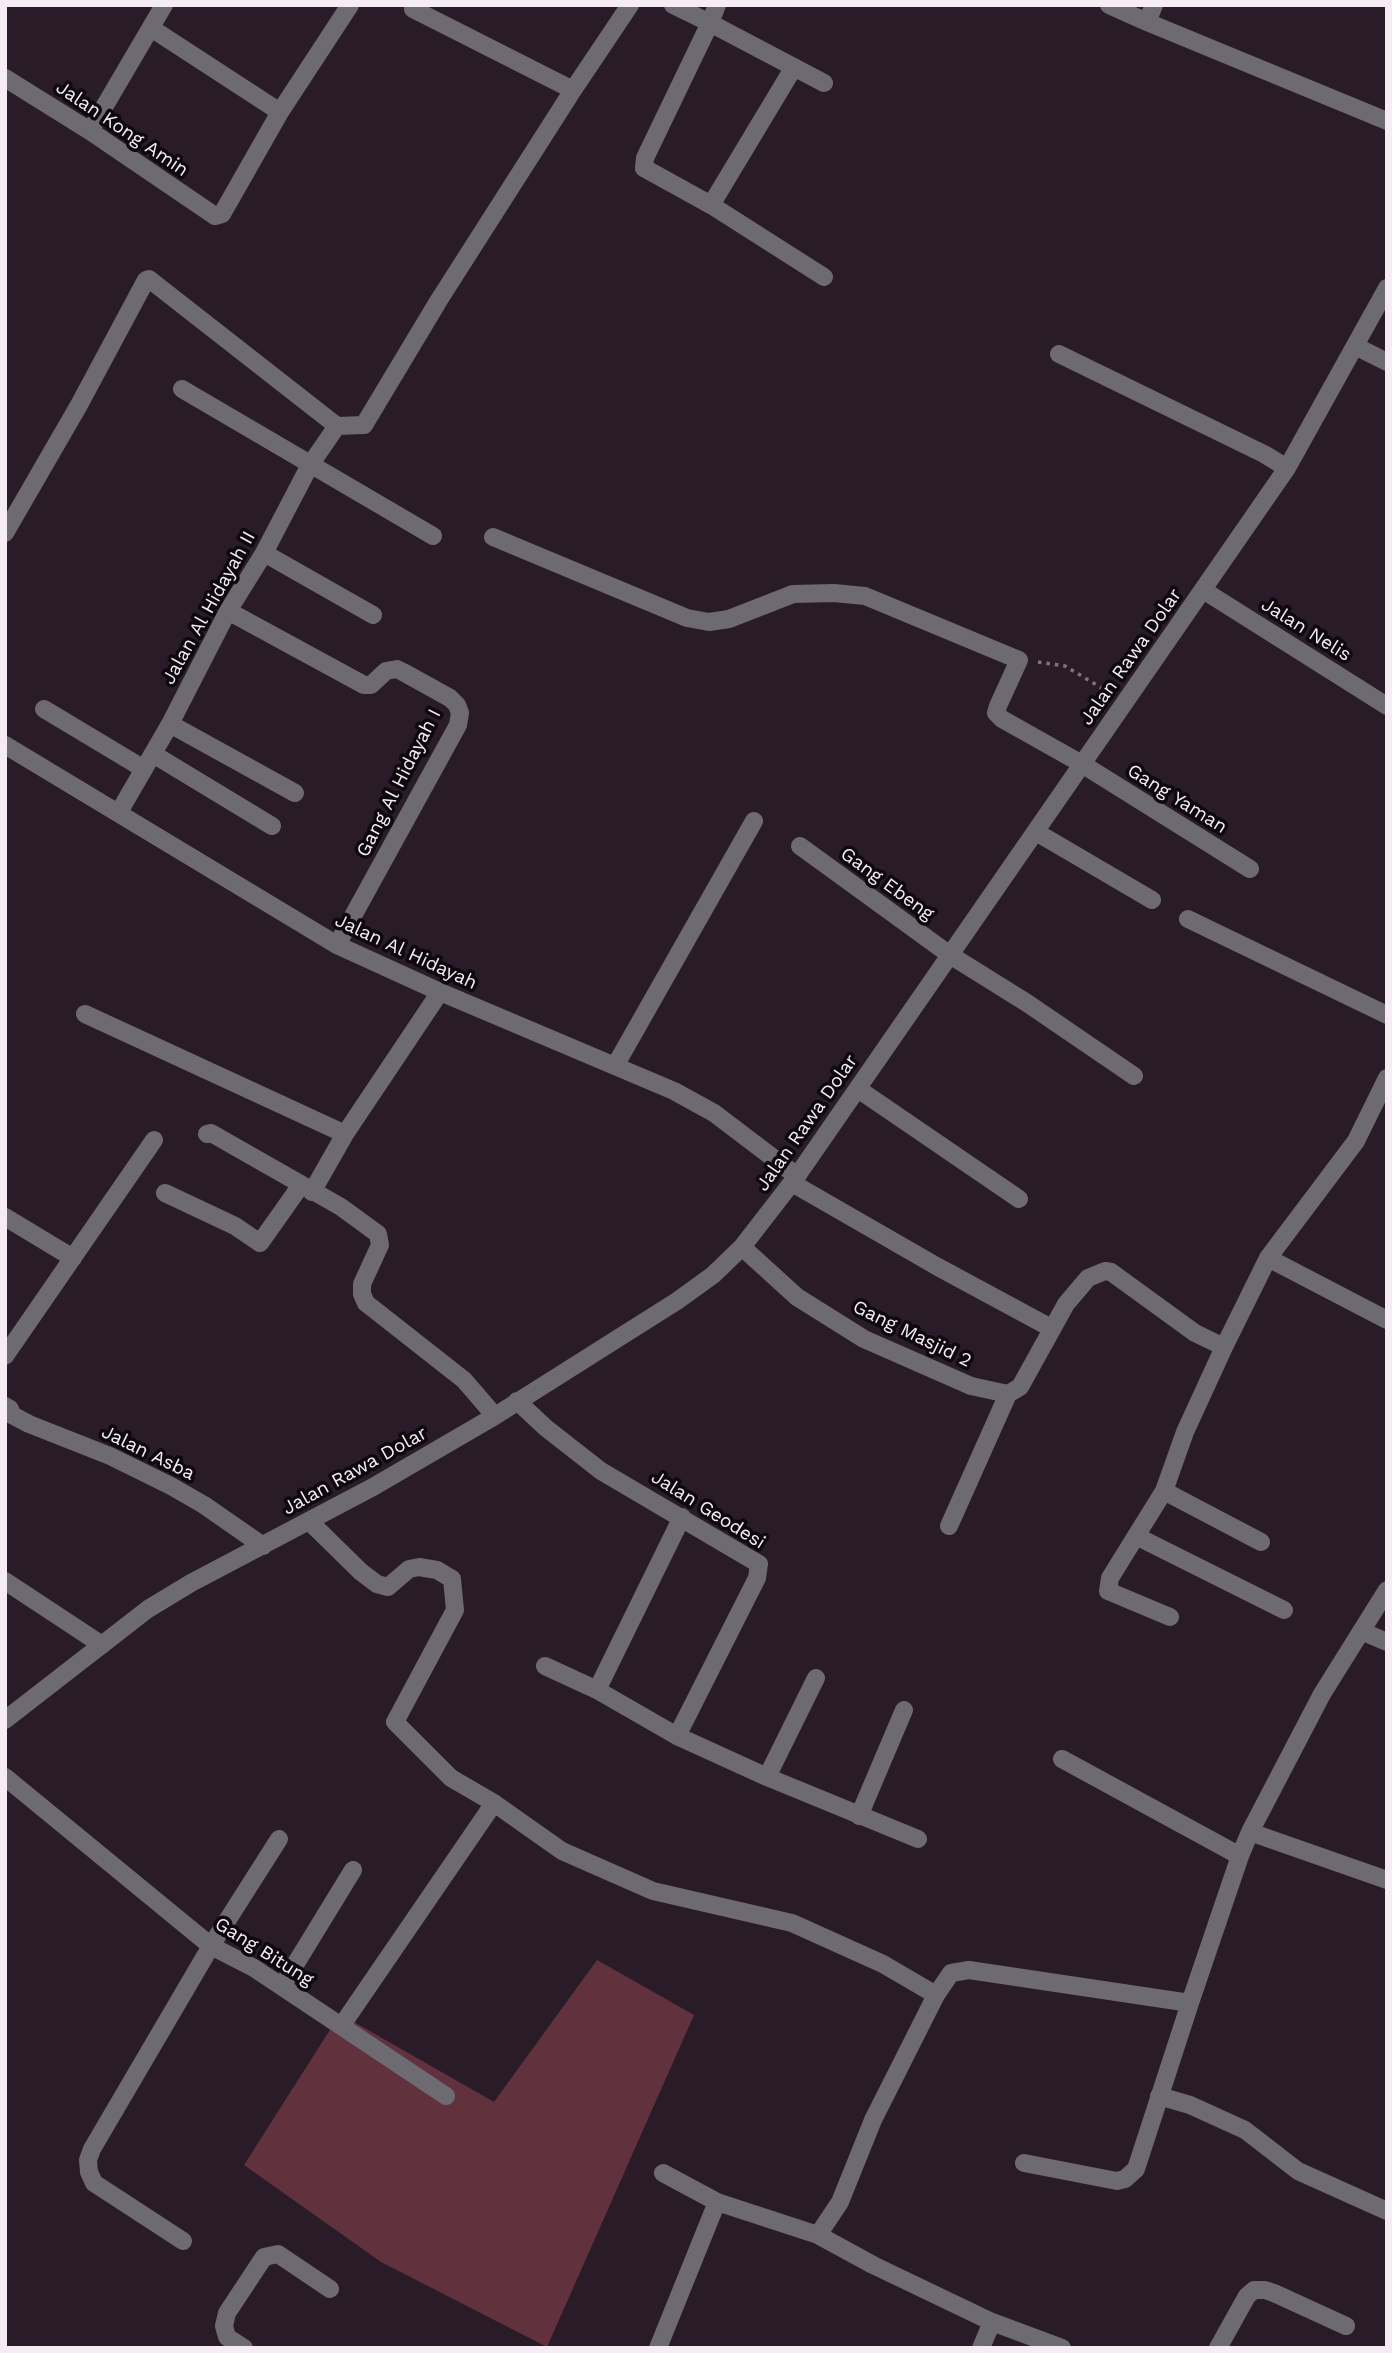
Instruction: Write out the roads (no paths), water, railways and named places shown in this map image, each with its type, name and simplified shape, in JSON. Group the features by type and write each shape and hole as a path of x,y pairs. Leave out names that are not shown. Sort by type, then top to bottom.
{"street":[{"path":"90,131 164,5"},
{"path":"151,28 280,112 350,5"},
{"path":"414,5 413,9 573,90"},
{"path":"5,533 79,405 146,280 149,279 337,426 364,425 439,300 630,5"},
{"path":"673,5 824,83"},
{"path":"717,5 645,159 644,168 711,205 824,277"},
{"path":"1109,5 1150,14 1387,121"},
{"path":"711,205 794,67"},
{"name":"Jalan Kong Amin","path":"5,78 90,131 215,216 222,214 280,112"},
{"name":"Jalan Rawa Dolar","path":"5,1720 148,1609 191,1583 310,1522 495,1416 677,1301 713,1275 742,1247 795,1179 858,1089 1287,468 1387,288"},
{"path":"1355,346 1387,362"},
{"path":"1059,354 1264,454 1287,468"},
{"path":"182,389 433,536"},
{"name":"Jalan Al Hidayah II","path":"119,812 170,724 228,611 264,553 310,465 337,426"},
{"name":"Gang Yaman","path":"493,537 687,618 709,622 729,619 793,594 834,593 865,596 1019,660 996,713 1002,719 1082,764 1250,869"},
{"path":"264,553 373,615"},
{"name":"Jalan Nelis","path":"1203,590 1387,706"},
{"name":"Gang Al Hidayah I","path":"228,611 357,682 371,685 386,671 397,669 450,698 460,713 458,725 337,945"},
{"path":"44,709 272,826"},
{"path":"170,724 295,793"},
{"name":"Jalan Al Hidayah","path":"5,745 337,945 440,992 674,1091 714,1112 795,1179 938,1267 1051,1328"},
{"path":"615,1066 754,821"},
{"path":"1036,832 1152,900"},
{"name":"Gang Ebeng","path":"800,846 950,955 1027,1003 1133,1076"},
{"path":"1188,919 1387,1015"},
{"path":"165,1194 235,1226 260,1243 307,1188 440,992"},
{"path":"85,1014 345,1134"},
{"path":"1170,1617 1108,1591 1110,1578 1164,1492 1185,1432 1268,1258 1356,1141 1387,1078"},
{"path":"858,1089 1019,1199"},
{"path":"207,1134 211,1133 341,1207 378,1234 380,1245 362,1284 366,1303 464,1380 495,1416"},
{"path":"5,1356 154,1140"},
{"path":"5,1217 73,1258"},
{"name":"Gang Masjid 2","path":"742,1247 797,1297 864,1339 971,1386 1008,1394"},
{"path":"1268,1258 1387,1320"},
{"path":"949,1526 1008,1394 1020,1387 1051,1328 1066,1304 1088,1278 1111,1272 1195,1334 1224,1347"},
{"name":"Jalan Geodesi","path":"517,1401 546,1428 601,1471 759,1564 760,1567 677,1736"},
{"name":"Jalan Asba","path":"8,1408 12,1415 29,1424 110,1456 171,1486 204,1504 263,1546"},
{"path":"1164,1492 1261,1542"},
{"path":"597,1690 682,1517"},
{"path":"310,1522 377,1584 388,1587 409,1569 419,1567 437,1570 452,1579 455,1610 395,1723 452,1778 573,1856 653,1891 792,1923 883,1964 936,1995"},
{"path":"1136,1536 1284,1610"},
{"path":"5,1581 102,1645"},
{"path":"1024,2163 1117,2180 1125,2179 1136,2169 1250,1832 1322,1694 1387,1590"},
{"path":"1361,1631 1387,1642"},
{"path":"545,1666 597,1690 677,1736 767,1777 918,1839"},
{"path":"767,1777 816,1678"},
{"path":"859,1816 904,1710"},
{"path":"1062,1759 1240,1856"},
{"name":"Gang Bitung","path":"5,1777 211,1946 254,1968 446,2096"},
{"path":"342,2025 494,1803"},
{"path":"1250,1832 1387,1880"},
{"path":"183,2241 94,2183 88,2160 211,1946 279,1839"},
{"path":"282,1986 353,1870"},
{"path":"818,2235 840,2202 873,2120 936,1995 951,1973 969,1970 1190,2003"},
{"path":"1159,2096 1190,2105 1245,2130 1298,2171 1387,2211"},
{"path":"663,2173 717,2202 818,2235 873,2265 992,2322 1062,2348"},
{"path":"658,2348 717,2202"},
{"path":"244,2348 228,2337 224,2326 227,2312 264,2257 278,2254 330,2289"},
{"path":"1218,2348 1247,2295 1254,2290 1274,2293 1346,2326"},
{"path":"981,2348 992,2322"}]}
